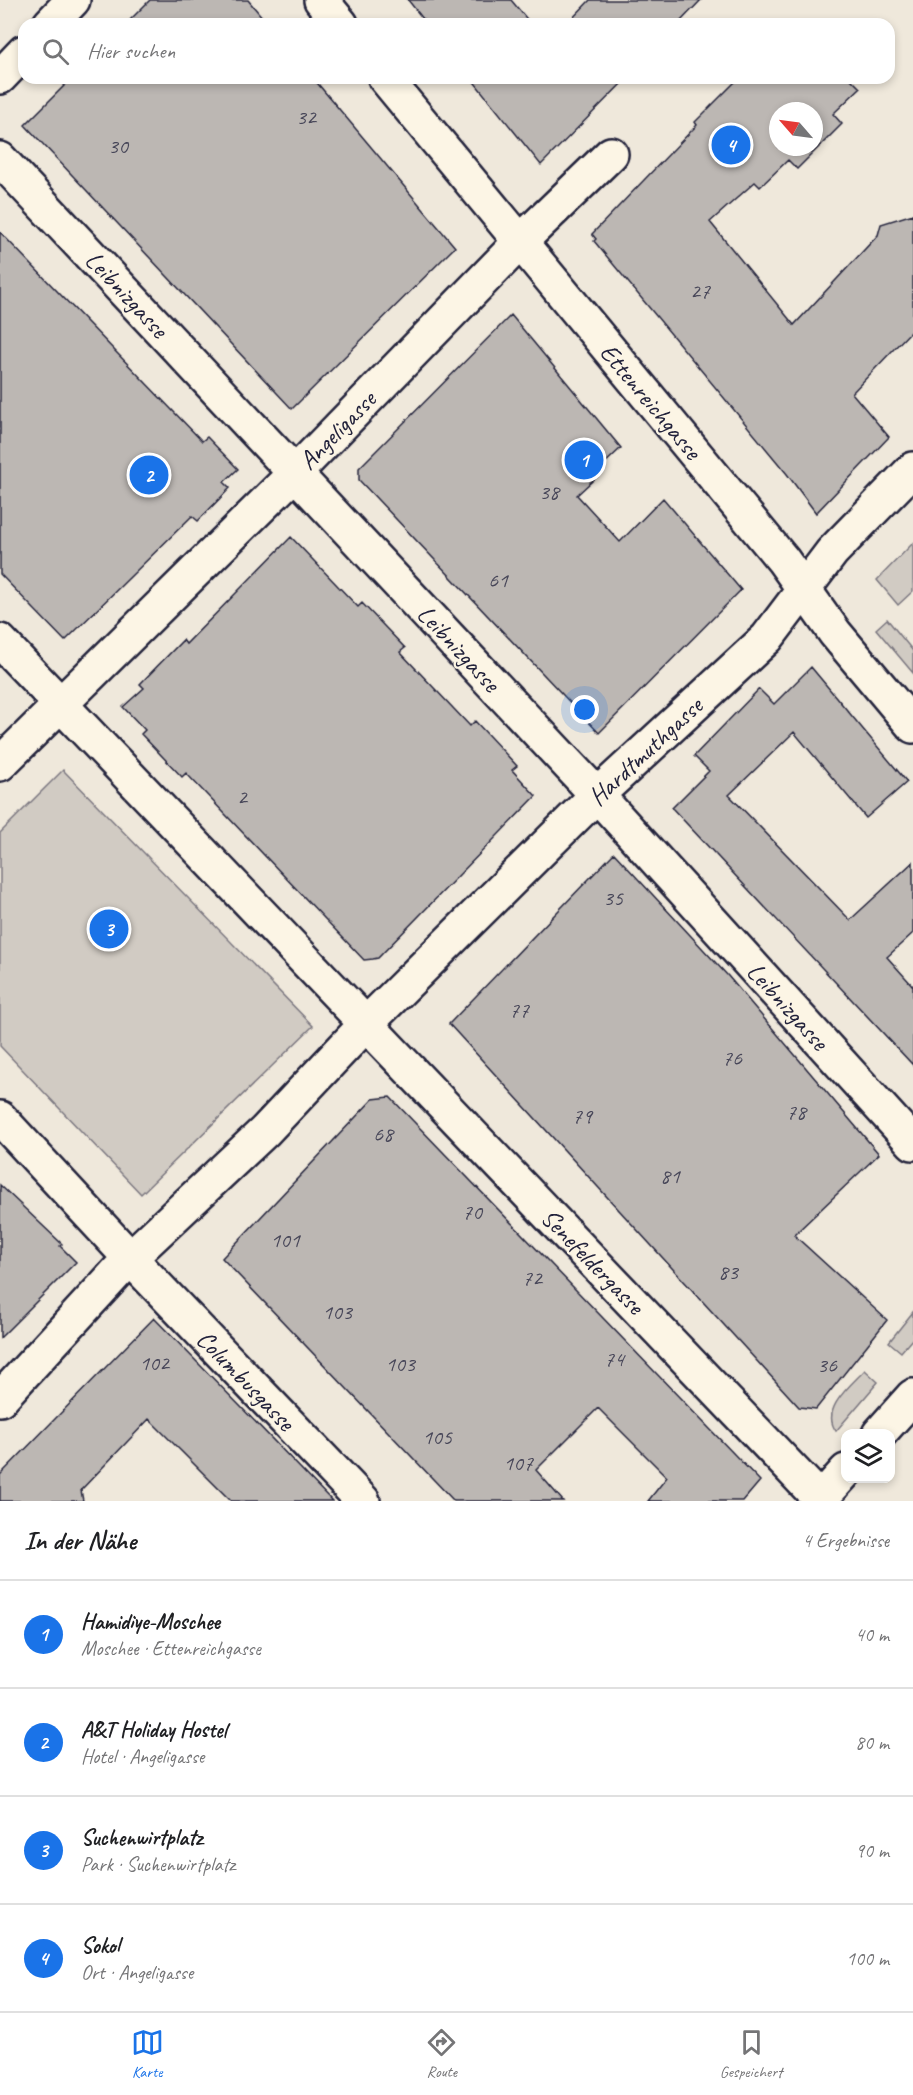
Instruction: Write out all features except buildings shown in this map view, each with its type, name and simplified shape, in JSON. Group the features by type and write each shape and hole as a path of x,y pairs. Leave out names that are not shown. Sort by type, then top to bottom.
{"street":[{"path":"56,18 73,0"},
{"path":"321,0 336,18"},
{"path":"0,77 18,58"},
{"name":"Ettenreichgasse","path":"390,84 783,560 835,633 913,726"},
{"name":"Angeligasse","path":"0,764 295,473 519,243 612,154"},
{"name":"Leibnizgasse","path":"0,159 597,795 913,1143"},
{"name":"Hardtmuthgasse","path":"130,1258 264,1131 366,1023 597,795 767,638 832,552 913,469"},
{"path":"0,641 59,705"},
{"name":"Senefeldergasse","path":"59,705 366,1023 820,1500"},
{"name":"Columbusgasse","path":"0,1118 130,1258 363,1501"},
{"path":"0,1399 130,1258"},
{"path":"883,1429 913,1396"},
{"path":"820,1500 841,1477"}],"shaded area":[{"path":"913,543 913,591 898,605 877,580"},
{"path":"887,619 913,651 913,673 876,629"},
{"path":"63,770 313,1026 141,1194 0,1046 0,833"},
{"path":"913,1312 913,1338 901,1352 889,1342"},
{"path":"865,1370 878,1382 836,1431 832,1423 834,1406 845,1390"}],"place":[{"name":"Sokol","path":"731,145"},
{"name":"Hamidiye-Moschee","path":"584,460"},
{"name":"A&T Holiday Hostel","path":"149,475"},
{"name":"Suchenwirtplatz","path":"109,929"}]}
